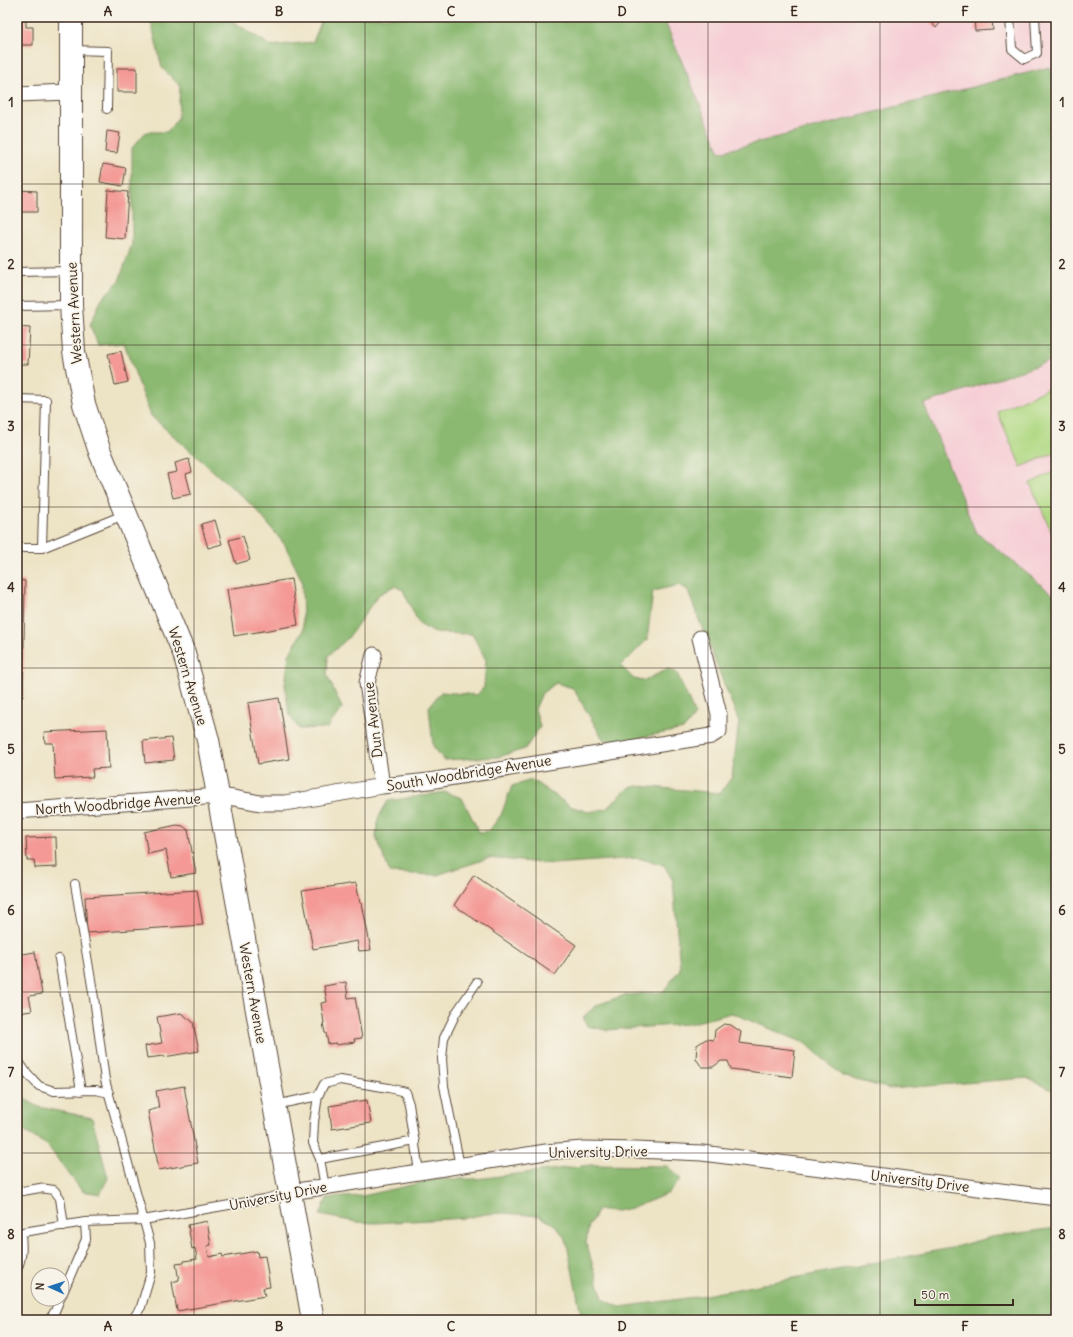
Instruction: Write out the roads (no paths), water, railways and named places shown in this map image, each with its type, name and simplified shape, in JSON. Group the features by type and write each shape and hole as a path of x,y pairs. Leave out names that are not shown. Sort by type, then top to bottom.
{"main road":[{"name":"Western Avenue","path":"71,17 71,305 74,352 84,404 100,452 184,653 208,740 313,1320"}],"street":[{"path":"17,94 70,92"},
{"name":"South Woodbridge Avenue","path":"218,796 260,803 285,803 382,786 437,780 711,736 719,731 719,714 700,638"},
{"name":"Dun Avenue","path":"374,655 367,683 382,786"},
{"name":"North Woodbridge Avenue","path":"17,811 218,796"},
{"name":"University Drive","path":"291,1192 546,1152 576,1150 636,1150 695,1153 1056,1198"}],"lane":[{"path":"1010,17 1012,49 1024,59 1037,53 1035,17"},
{"path":"70,50 108,51 107,109"},
{"path":"17,272 71,271"},
{"path":"17,306 71,305"},
{"path":"17,399 46,400 42,548"},
{"path":"17,548 42,548 126,514"},
{"path":"75,884 94,998 105,1080 150,1243 151,1273 141,1307 132,1320"},
{"path":"59,959 81,1091"},
{"path":"460,1166 444,1086 442,1059 444,1038 456,1013 477,982"},
{"path":"17,1059 26,1072 39,1086 54,1091 96,1090 109,1093"},
{"path":"325,1187 320,1159 313,1143 314,1122 318,1096 324,1084 340,1080 404,1092 409,1104 419,1172"},
{"path":"274,1106 318,1096"},
{"path":"320,1159 415,1141"},
{"path":"17,1192 40,1188 54,1190 60,1198 64,1226"},
{"name":"University Drive","path":"19,1233 86,1222 143,1220 264,1200 291,1192"},
{"path":"70,1276 86,1239 86,1222"},
{"path":"17,1270 22,1252 19,1233"},
{"path":"49,1320 57,1307"}]}
